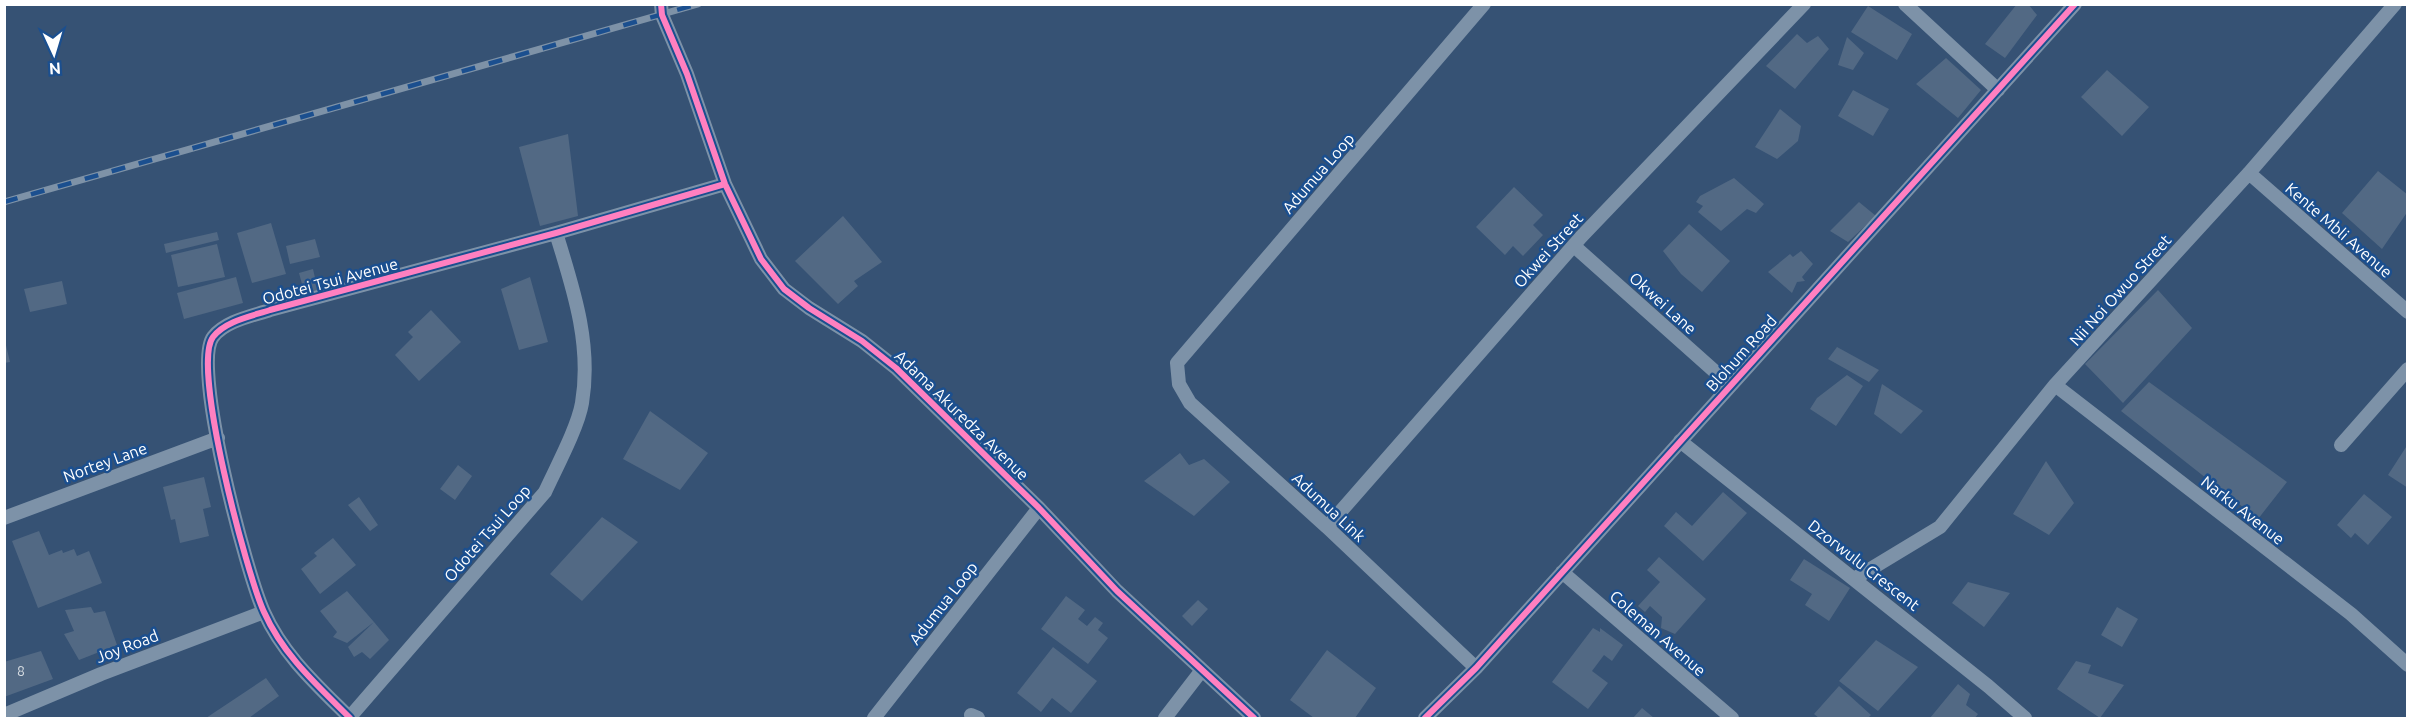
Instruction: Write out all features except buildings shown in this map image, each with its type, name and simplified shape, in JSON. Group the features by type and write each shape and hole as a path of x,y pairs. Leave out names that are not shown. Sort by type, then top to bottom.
{"street":[{"name":"Adama Akuredza Avenue","path":"661,4 662,15 687,74 725,184 761,259 784,289 809,308 862,340 896,368 1039,508 1117,591 1254,718"},
{"name":"Adumua Loop","path":"1177,363 1484,4"},
{"name":"Okwei Street","path":"1327,527 1574,246 1804,4"},
{"path":"1905,4 1998,90"},
{"name":"Blohum Road","path":"1425,718 1476,668 2075,4"},
{"name":"Nii Noi Owuo Street","path":"1854,579 1940,527 2055,385 2249,173 2395,4"},
{"name":"Kente Mbli Avenue","path":"2249,173 2408,312"},
{"name":"Odotei Tsui Avenue","path":"349,718 293,660 264,612 234,517 218,438 207,372 207,351 213,337 227,326 270,310 556,233 725,184"},
{"name":"Odotei Tsui Loop","path":"349,718 545,492 566,447 582,405 585,357 579,311 556,233"},
{"name":"Okwei Lane","path":"1574,246 1730,385"},
{"name":"Adumua Link","path":"1177,363 1179,384 1190,403 1327,527 1476,668"},
{"path":"2341,445 2408,369"},
{"name":"Narku Avenue","path":"2055,385 2351,614 2408,665"},
{"name":"Nortey Lane","path":"4,518 218,438"},
{"name":"Dzorwulu Crescent","path":"1680,441 2025,718"},
{"name":"Adumua Loop","path":"873,718 1039,508"},
{"name":"Coleman Avenue","path":"1562,572 1732,718"},
{"name":"Joy Road","path":"4,716 102,674 264,612"},
{"path":"1165,718 1202,670"}],"railway":[{"path":"4,202 698,4"}],"cycle path":[{"path":"661,4 662,15 687,74 725,184 761,259 784,289 809,308 862,341 896,368 1039,508 1117,591 1254,718"},
{"path":"1425,718 1476,668 2075,4"},
{"path":"350,718 291,656 272,628 256,591 235,516 215,427 209,387 208,356 213,337 218,331 232,323 270,310 556,233 725,184"}]}
